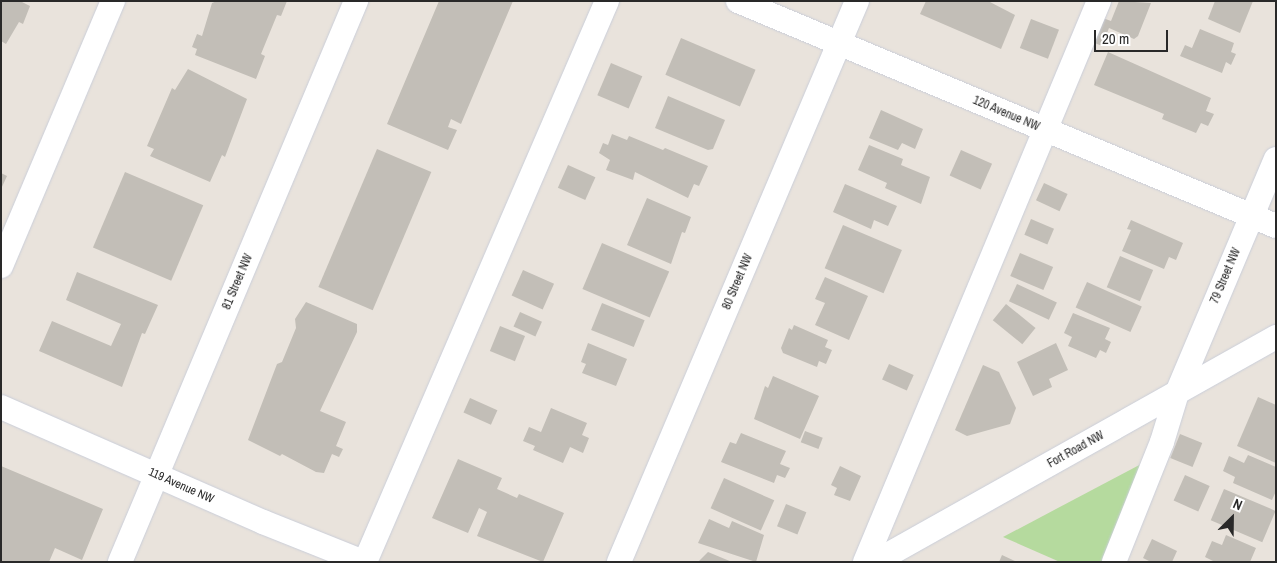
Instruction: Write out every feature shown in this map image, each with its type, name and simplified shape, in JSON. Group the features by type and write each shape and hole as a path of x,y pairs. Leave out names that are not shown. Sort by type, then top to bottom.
{"street":[{"path":"2,260 113,1"},
{"name":"81 Street NW","path":"120,562 356,1"},
{"path":"364,562 607,1"},
{"name":"120 Avenue NW","path":"738,1 1044,131 1276,226"},
{"name":"80 Street NW","path":"619,562 857,1"},
{"path":"865,562 1099,1"},
{"name":"79 Street NW","path":"1114,562 1162,442 1177,393 1276,159"},
{"name":"Fort Road NW","path":"875,562 1276,337"},
{"name":"119 Avenue NW","path":"1,407 314,544 364,562"}],"green space":[{"path":"1145,462 1107,562 1060,562 1003,537"}],"building":[{"path":"1,1 20,1 30,6 23,24 19,22 6,44 1,41"},
{"path":"217,1 287,1 281,16 277,15 261,54 265,56 256,79 195,55 197,49 192,47 197,34 202,36 212,3"},
{"path":"439,1 513,1 461,124 451,119 448,127 457,130 448,150 387,124"},
{"path":"926,1 988,1 1015,15 1001,49 920,14"},
{"path":"1119,1 1151,3 1138,36 1134,39 1109,28 1102,46 1090,41 1100,17 1111,21"},
{"path":"1215,1 1253,1 1240,33 1208,19"},
{"path":"1031,19 1059,30 1048,59 1020,48"},
{"path":"1200,29 1234,43 1231,52 1236,54 1231,65 1226,62 1222,73 1180,56 1185,45 1192,48"},
{"path":"681,38 756,70 740,106 665,75"},
{"path":"1108,52 1211,98 1206,111 1214,114 1208,126 1201,123 1196,133 1162,119 1164,114 1094,85"},
{"path":"611,63 642,76 629,109 597,95"},
{"path":"188,69 247,99 225,157 222,155 210,182 150,156 154,149 147,146 172,88 175,90"},
{"path":"668,96 725,120 713,149 708,150 655,128"},
{"path":"881,110 923,129 915,149 902,143 898,150 869,138"},
{"path":"612,134 627,140 629,136 663,150 665,148 708,166 699,186 694,184 688,198 635,172 633,180 606,170 610,160 599,153 603,143 608,145"},
{"path":"869,145 903,159 901,165 930,177 921,204 885,188 887,183 858,170"},
{"path":"377,149 431,172 373,310 318,287"},
{"path":"961,150 992,164 981,189 950,176"},
{"path":"568,165 595,177 585,200 558,188"},
{"path":"125,172 203,205 171,281 93,247"},
{"path":"1,173 7,176 1,189"},
{"path":"1044,183 1068,194 1060,211 1036,200"},
{"path":"845,184 897,206 888,226 874,220 871,229 833,212"},
{"path":"647,198 691,217 685,233 682,232 671,264 627,245"},
{"path":"1031,219 1054,229 1047,244 1024,235"},
{"path":"1131,220 1183,243 1176,260 1169,257 1164,269 1122,251 1131,230 1127,229"},
{"path":"843,225 902,250 884,293 825,268"},
{"path":"602,243 669,272 650,318 582,289"},
{"path":"1020,253 1053,267 1043,290 1010,276"},
{"path":"1120,256 1153,270 1140,301 1107,287"},
{"path":"523,270 554,284 543,309 512,296"},
{"path":"77,272 158,305 145,334 142,333 122,387 39,351 52,321 111,346 121,324 66,300"},
{"path":"825,277 868,296 849,340 815,325 825,303 815,299"},
{"path":"1087,282 1142,306 1130,332 1076,308"},
{"path":"1017,284 1057,303 1049,320 1009,301"},
{"path":"306,302 357,324 357,332 320,411 346,422 336,446 343,449 339,457 332,454 324,473 316,472 282,454 280,456 248,440 277,364 282,362 296,328 295,319"},
{"path":"602,303 645,320 634,347 591,330"},
{"path":"1006,304 1036,328 1022,344 993,320"},
{"path":"520,312 542,322 535,336 513,327"},
{"path":"1073,313 1110,328 1105,339 1111,342 1106,353 1100,350 1096,358 1068,346 1072,337 1064,333"},
{"path":"794,325 828,340 825,347 832,350 826,364 819,361 817,367 783,353 781,348 789,328 792,330"},
{"path":"500,326 525,336 515,361 490,351"},
{"path":"588,343 627,359 616,386 582,373 586,364 581,362"},
{"path":"1056,343 1068,370 1049,379 1052,387 1033,396 1017,362"},
{"path":"889,364 914,375 907,391 882,380"},
{"path":"983,365 999,372 1016,408 1010,424 967,436 955,430"},
{"path":"773,376 819,396 800,439 754,419 765,386 768,388"},
{"path":"1258,397 1276,405 1276,463 1237,446"},
{"path":"470,398 497,410 491,425 463,413"},
{"path":"551,408 587,423 582,435 589,438 583,453 570,447 563,463 533,450 535,446 523,441 529,427 541,432"},
{"path":"805,431 823,438 818,449 801,442"},
{"path":"741,433 786,451 780,464 790,468 785,478 777,475 774,483 721,462 730,442 736,444"},
{"path":"1180,434 1202,443 1193,467 1170,458"},
{"path":"1248,455 1276,467 1276,491 1272,500 1233,483 1235,477 1223,471 1229,456 1244,463"},
{"path":"458,459 502,478 497,489 517,498 519,494 564,513 543,562 477,536 487,512 479,508 468,533 432,518"},
{"path":"1,466 103,509 82,560 55,548 49,562 1,562"},
{"path":"840,466 861,476 850,501 834,495 837,488 831,485"},
{"path":"1185,475 1210,486 1198,512 1174,501"},
{"path":"724,478 774,500 761,531 711,508"},
{"path":"1224,489 1276,511 1262,542 1211,520"},
{"path":"786,504 806,512 797,534 777,526"},
{"path":"709,519 729,528 732,521 764,535 756,562 698,543"},
{"path":"1226,535 1256,548 1250,562 1215,562 1205,557 1212,541 1222,545"},
{"path":"1152,539 1177,551 1172,562 1151,562 1143,558"},
{"path":"708,552 732,562 698,562"},
{"path":"1002,555 1017,562 999,562"}]}
